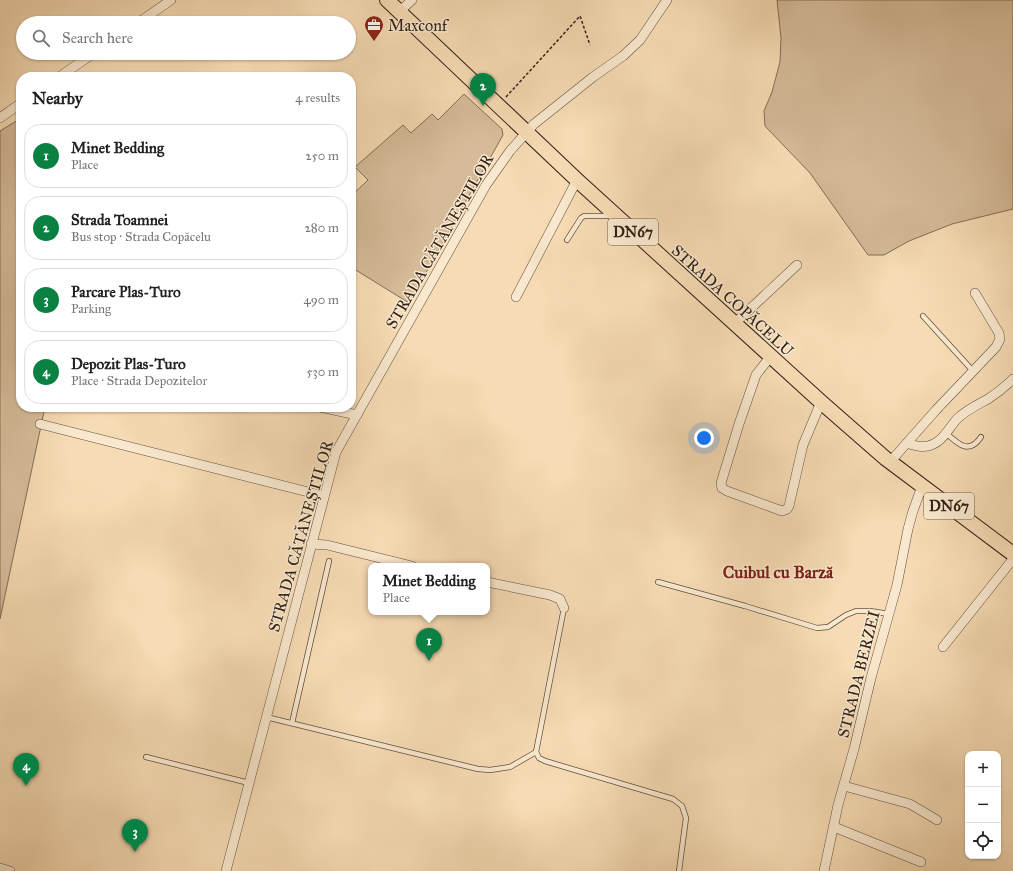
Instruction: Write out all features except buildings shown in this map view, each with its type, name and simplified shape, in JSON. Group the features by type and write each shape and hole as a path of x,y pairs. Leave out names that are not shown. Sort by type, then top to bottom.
{"main road":[{"name":"STRADA COPĂCELU","path":"387,0 617,217 770,357 888,460"},
{"name":"DN67","path":"888,460 1013,554"}],"street":[{"path":"148,16 171,0"},
{"path":"400,11 412,0"},
{"name":"STRADA CĂTĂNEȘTILOR","path":"226,871 336,452 486,185 510,151 534,124 593,77 623,56 646,33 667,0"},
{"path":"66,72 84,60"},
{"path":"0,118 16,107"},
{"path":"516,297 577,180"},
{"path":"734,324 797,265"},
{"path":"888,460 906,443 996,347 1000,339 999,333 975,293"},
{"path":"770,357 756,376 723,476 721,483 722,488 782,511 787,509 789,506 802,444 821,402"},
{"path":"906,443 914,446 926,447 934,444 970,408 990,398 1013,380"},
{"path":"342,412 356,415"},
{"path":"40,424 324,496"},
{"name":"STRADA BERZEI","path":"824,871 871,678 902,562 913,511 922,486"},
{"path":"311,544 327,545 400,563"},
{"path":"943,647 1013,558"},
{"path":"490,583 550,595 560,599 564,608"},
{"path":"844,786 910,804 937,820"},
{"path":"834,827 921,862"},
{"path":"0,868 10,871"}],"lane":[{"path":"567,240 581,218 584,216 604,215 617,217"},
{"path":"923,316 973,371"},
{"path":"946,433 957,443 963,446 971,447 976,444 981,437"},
{"path":"292,724 329,561"},
{"path":"658,582 817,628 828,627 846,615 856,611 870,611 889,614"},
{"path":"564,608 536,752 539,758 545,761 673,799 682,806 686,818 679,871"},
{"path":"266,717 478,769 490,770 510,767 536,752"},
{"path":"146,758 249,784"}],"path":[{"path":"498,106 580,16 590,45"}],"shaded area":[{"path":"777,0 1013,0 1013,209 952,224 909,241 884,255 868,255 810,173 765,126 764,111 772,92 780,62 781,38"},
{"path":"464,94 502,129 503,135 409,303 356,270 356,191 368,180 356,168 356,166 403,125 411,133 432,114 438,120"},
{"path":"16,121 16,412 44,412 0,619 0,131"}],"place":[{"name":"Maxconf","path":"374,42"},
{"name":"Strada Toamnei","path":"483,106"},
{"name":"Minet Bedding","path":"429,661"},
{"name":"Depozit Plas-Turo","path":"26,786"},
{"name":"Parcare Plas-Turo","path":"135,852"}],"district":[{"name":"Cuibul cu Barză","path":"778,572"}]}
